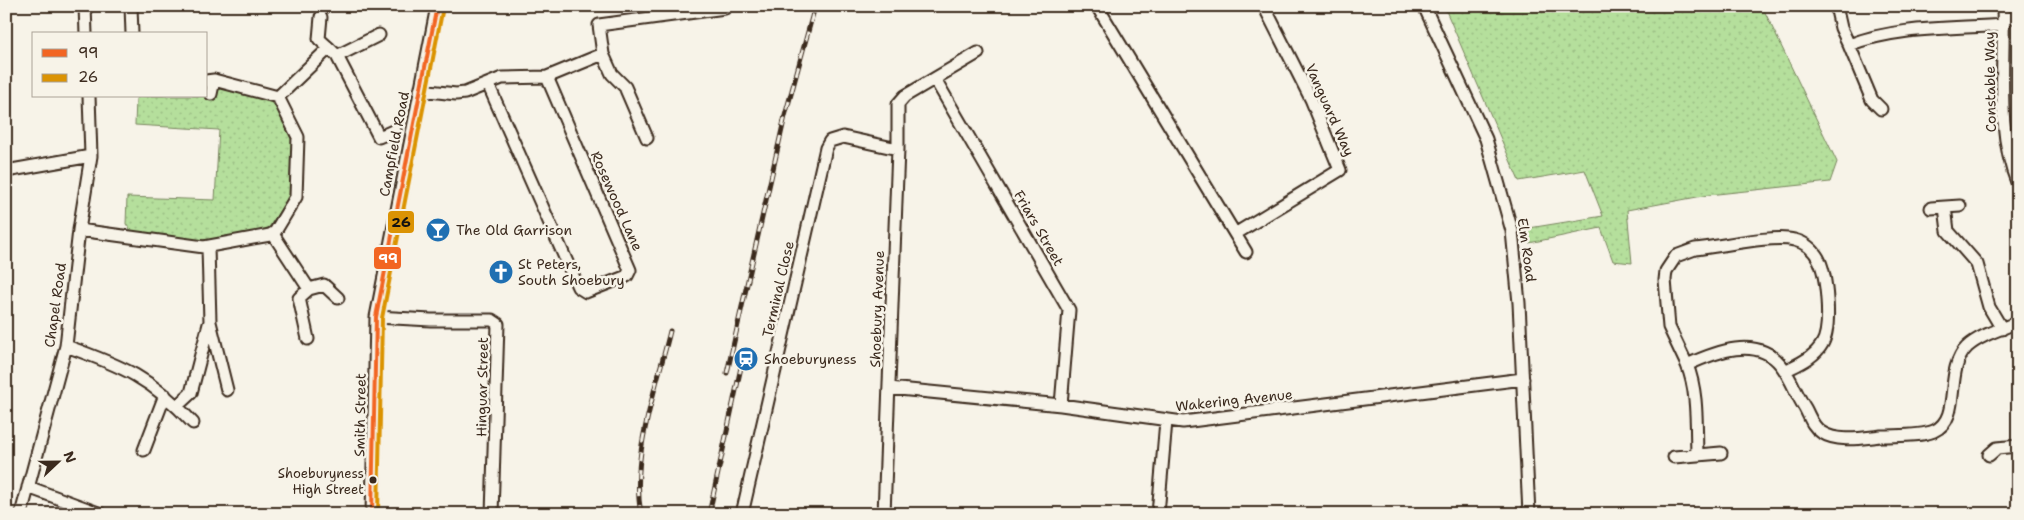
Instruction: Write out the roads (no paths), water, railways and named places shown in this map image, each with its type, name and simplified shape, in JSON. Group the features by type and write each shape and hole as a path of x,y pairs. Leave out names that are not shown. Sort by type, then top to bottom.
{"street":[{"path":"85,6 86,32"},
{"path":"131,6 132,32"},
{"name":"Campfield Road","path":"376,317 436,6"},
{"path":"1097,6 1246,252"},
{"name":"Vanguard Way","path":"1236,234 1340,170 1310,99 1264,6"},
{"name":"Elm Road","path":"1424,6 1486,139 1493,158 1512,231 1516,261 1529,514"},
{"path":"1836,6 1841,28 1872,100 1882,109"},
{"path":"647,138 624,87 612,74 603,54 598,25 724,8"},
{"path":"321,17 319,39 333,52 379,138 395,130"},
{"path":"1849,45 1865,39 2003,17 2018,17"},
{"name":"Constable Way","path":"2003,17 2004,126 2011,166 2018,185"},
{"path":"278,97 333,52 379,36"},
{"path":"935,79 978,53"},
{"path":"420,90 456,94 466,93 511,77 547,77 603,54"},
{"name":"Rosewood Lane","path":"488,84 578,287 586,292 627,276 630,270 547,77"},
{"name":"Shoebury Avenue","path":"884,514 898,149 898,104 905,96 935,79"},
{"name":"Friars Street","path":"935,79 1069,310 1061,405"},
{"path":"79,230 208,247 273,234 295,199 298,134 278,97 210,80 210,94"},
{"name":"Chapel Road","path":"20,514 66,346 79,230 91,156 89,98"},
{"name":"Terminal Close","path":"742,514 826,148 830,142 843,137 898,149"},
{"path":"6,171 91,156"},
{"path":"1931,208 1960,206"},
{"path":"1945,207 1948,231 1977,264 1989,307 2002,329"},
{"path":"273,234 309,289"},
{"path":"1697,454 1692,378 1669,326 1665,280 1670,263 1683,252 1695,249 1788,239 1804,244 1818,259 1823,274 1827,320 1825,339 1808,359 1785,371"},
{"path":"208,247 210,322 226,390"},
{"path":"308,339 299,298 309,289 324,285 338,298"},
{"name":"Smith Street","path":"372,514 376,317"},
{"name":"Hinguar Street","path":"376,317 431,320 492,320 498,324 492,514"},
{"path":"176,406 191,392 210,322"},
{"path":"1687,365 1716,353 1751,348 1772,356 1785,371 1814,426 1826,435 1847,439 1924,433 1941,426 1950,412 1952,381 1956,366 1966,348 1982,338 2018,322"},
{"path":"66,346 109,361 155,386 192,423"},
{"name":"Wakering Avenue","path":"889,388 1061,405 1166,421 1198,420 1523,379"},
{"path":"144,450 165,395"},
{"path":"1158,514 1166,421"},
{"path":"1989,455 1997,448 2018,446"},
{"path":"1674,457 1720,453"},
{"path":"28,487 101,514"}],"railway":[{"path":"727,373 785,116 815,6"},
{"path":"641,514 639,469 642,446 646,422 670,331"},
{"path":"709,514 743,358"}],"place":[{"name":"The Old Garrison","path":"438,230"},
{"name":"St Peters, South Shoebury","path":"501,272"},
{"name":"Shoeburyness","path":"746,359"},
{"name":"Shoeburyness High Street","path":"373,480"}]}
